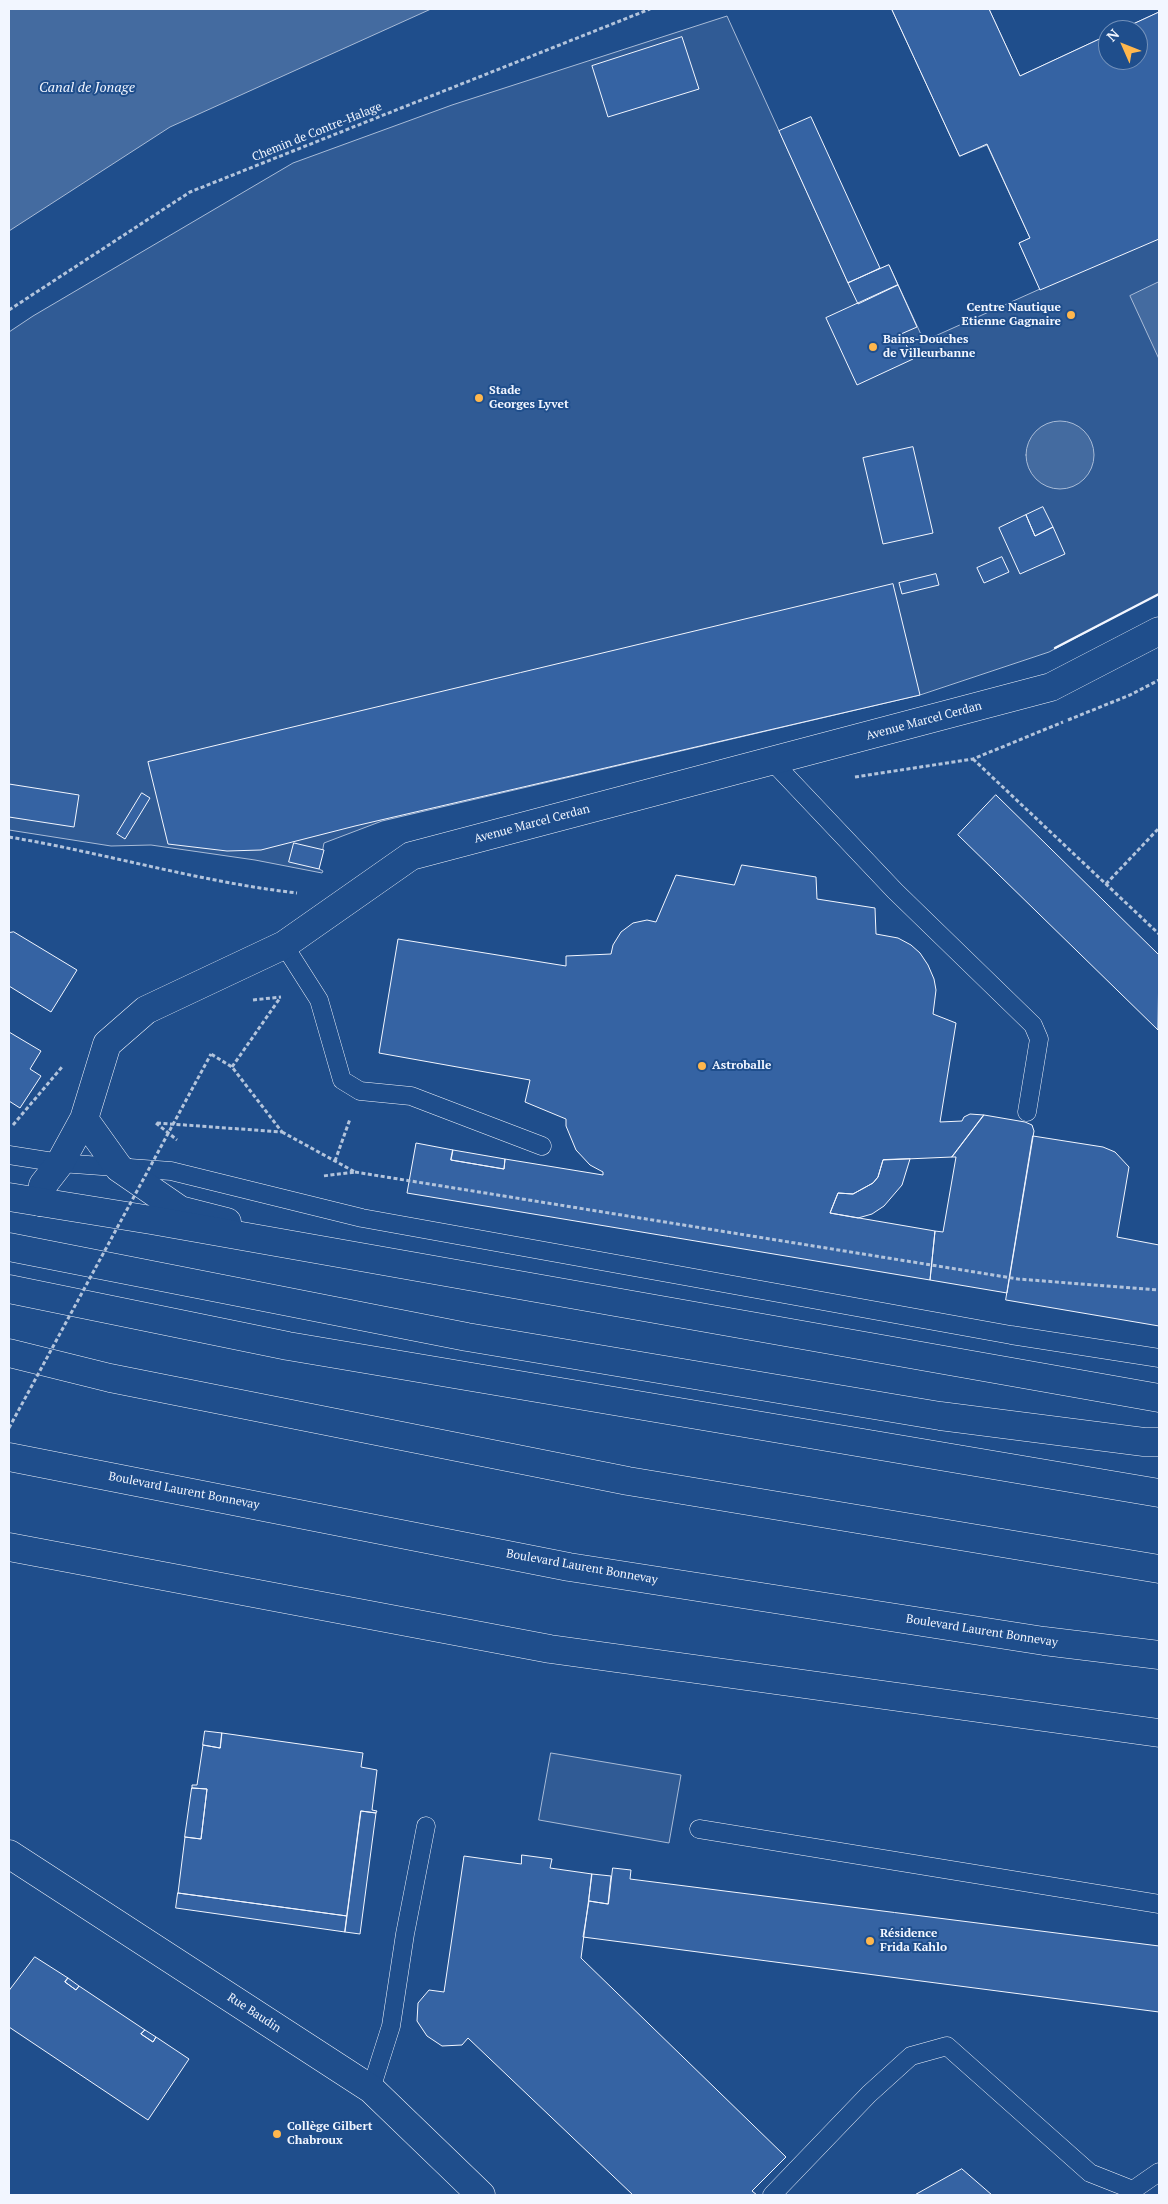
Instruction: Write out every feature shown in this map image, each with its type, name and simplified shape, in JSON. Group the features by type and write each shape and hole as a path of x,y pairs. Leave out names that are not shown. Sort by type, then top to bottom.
{"main road":[{"name":"Avenue Marcel Cerdan","path":"40,1202 43,1185 60,1163 84,1119 107,1044 146,1010 284,945 411,856 1051,687 1159,631"},
{"path":"84,1119 119,1168 180,1210 237,1225 265,1240"},
{"path":"9,1197 265,1240 1159,1398"},
{"path":"9,1247 467,1337 940,1416 1144,1442 1159,1442"},
{"path":"9,1289 288,1346 1159,1493"},
{"path":"9,1353 110,1378 628,1481 1152,1566"},
{"path":"9,1366 110,1378"},
{"name":"Boulevard Laurent Bonnevay","path":"9,1457 569,1567 1044,1642 1159,1655"},
{"path":"9,1547 550,1649 1159,1732"},
{"name":"Rue Baudin","path":"9,1854 371,2089 482,2195"}],"lane":[{"path":"772,761 895,891 1033,1025 1039,1039 1027,1112"},
{"path":"284,945 319,1000 342,1080 360,1091 410,1096 542,1146"},
{"path":"9,1155 60,1163 171,1171 362,1218 1011,1335 1159,1358"},
{"path":"371,2089 391,2026 405,1934 426,1826"},
{"path":"699,1829 1159,1904"},
{"path":"772,2195 869,2094 911,2056 947,2046 1090,2173 1133,2190 1159,2172"}],"path":[{"name":"Chemin de Contre-Halage","path":"9,310 190,192 650,9"},
{"path":"853,778 973,759 1130,694 1159,680"},
{"path":"973,759 1159,934"},
{"path":"1106,884 1159,828"},
{"path":"9,836 247,887"},
{"path":"252,1000 281,997 308,982"},
{"path":"232,1067 281,997"},
{"path":"9,1428 211,1054 232,1067 282,1132 355,1172"},
{"path":"335,1161 360,1091"},
{"path":"182,1145 156,1123 282,1132"},
{"path":"320,1176 355,1172 1018,1280 1159,1290"}],"shaded area":[{"name":"Stade Georges Lyvet","path":"892,9 989,9 1020,76 1098,40 1098,70 1148,70 1148,20 1142,20 1159,12 1159,594 1049,652 920,695 382,821 324,843 319,869 323,871 322,873 255,860 151,845 111,846 9,830 9,332 293,163 452,105 727,16 848,283 889,265 924,341 1040,289 1019,243 1030,238 987,145 960,156"},
{"path":"551,1753 681,1775 669,1843 539,1820"}],"water":[{"name":"Canal de Jonage","path":"9,9 431,9 170,127 9,231"},
{"path":"1159,282 1159,359 1130,296"},
{"path":"1060,421 1073,424 1084,431 1091,442 1094,455 1091,468 1084,479 1073,486 1060,489 1047,486 1036,479 1029,468 1026,455 1029,442 1036,431 1047,424"}],"building":[{"path":"892,9 989,9 1020,76 1098,40 1098,70 1148,70 1148,20 1142,20 1159,12 1159,239 1040,290 1019,243 1030,238 987,144 960,156"},
{"path":"682,37 699,89 608,117 592,66"},
{"path":"811,117 880,268 848,283 779,131"},
{"path":"889,265 898,285 858,304 848,283"},
{"name":"Bains-Douches de Villeurbanne","path":"898,285 917,327 901,334 913,359 857,385 826,318"},
{"path":"913,447 933,533 883,544 863,458"},
{"path":"1043,507 1053,527 1035,536 1026,515"},
{"path":"1026,515 1035,536 1053,527 1065,554 1020,574 999,528"},
{"path":"1002,557 1009,572 984,583 977,568"},
{"path":"936,574 939,585 902,594 899,583"},
{"path":"893,584 920,695 355,826 261,850 227,851 168,844 148,762"},
{"path":"9,784 79,795 74,827 9,817"},
{"path":"142,793 150,798 125,839 117,834"},
{"path":"996,795 1159,955 1158,1030 958,835"},
{"path":"294,843 324,850 319,869 289,862"},
{"name":"Astroballe","path":"742,865 816,877 817,899 875,908 876,934 898,938 911,945 920,953 934,979 936,990 933,1014 956,1023 940,1122 962,1121 964,1117 970,1114 984,1115 952,1157 883,1160 878,1177 873,1183 853,1194 838,1193 830,1213 935,1231 930,1280 407,1193 416,1143 453,1150 451,1160 504,1169 505,1159 603,1175 603,1172 590,1165 576,1150 566,1126 566,1119 525,1102 530,1080 379,1053 398,939 566,966 566,956 611,954 613,945 621,932 633,923 647,920 656,922 676,875 734,885"},
{"path":"14,932 77,970 51,1012 9,986 9,933"},
{"path":"9,1032 41,1051 30,1069 41,1076 20,1108 9,1101"},
{"path":"984,1115 1025,1122 1032,1125 1034,1131 1007,1293 930,1280 935,1231 943,1232 956,1157 952,1157"},
{"path":"1033,1136 1103,1147 1115,1152 1129,1167 1117,1237 1159,1245 1159,1326 1006,1300"},
{"path":"453,1150 505,1159 504,1169 451,1160"},
{"path":"910,1159 902,1185 884,1206 872,1214 858,1218 830,1213 838,1193 853,1194 873,1183 878,1177 883,1160"},
{"path":"205,1731 222,1733 220,1748 203,1745"},
{"path":"222,1733 363,1753 361,1767 377,1770 372,1810 377,1811 376,1813 361,1811 347,1916 178,1893 185,1837 201,1839 207,1789 192,1788 192,1785 197,1785 203,1745 220,1748"},
{"path":"192,1788 207,1789 201,1839 185,1837"},
{"path":"361,1811 376,1813 360,1934 345,1932"},
{"path":"522,1855 552,1859 550,1868 592,1874 581,1958 786,2157 752,2191 757,2195 633,2195 468,2038 462,2045 442,2046 427,2036 417,2021 418,2003 429,1990 444,1992 464,1856 521,1864"},
{"name":"Résidence Frida Kahlo","path":"613,1868 631,1870 630,1879 1159,1946 1159,2012 583,1937 589,1901 608,1904"},
{"path":"592,1874 611,1876 608,1904 589,1901"},
{"path":"178,1893 347,1916 345,1932 176,1908"},
{"path":"35,1957 68,1978 65,1982 76,1990 79,1986 145,2030 141,2034 153,2042 156,2037 189,2059 148,2120 9,2027 9,1991"},
{"path":"68,1978 79,1986 76,1990 65,1982"},
{"path":"145,2030 156,2037 153,2042 141,2034"},
{"path":"962,2169 992,2195 915,2195"}],"wall":[{"path":"1055,648 1159,594"}],"place":[{"name":"Centre Nautique Etienne Gagnaire","path":"1071,315"},
{"name":"Bains-Douches de Villeurbanne","path":"873,347"},
{"name":"Stade Georges Lyvet","path":"479,398"},
{"name":"Astroballe","path":"702,1066"},
{"name":"Résidence Frida Kahlo","path":"870,1941"},
{"name":"Collège Gilbert Chabroux","path":"277,2134"}]}
